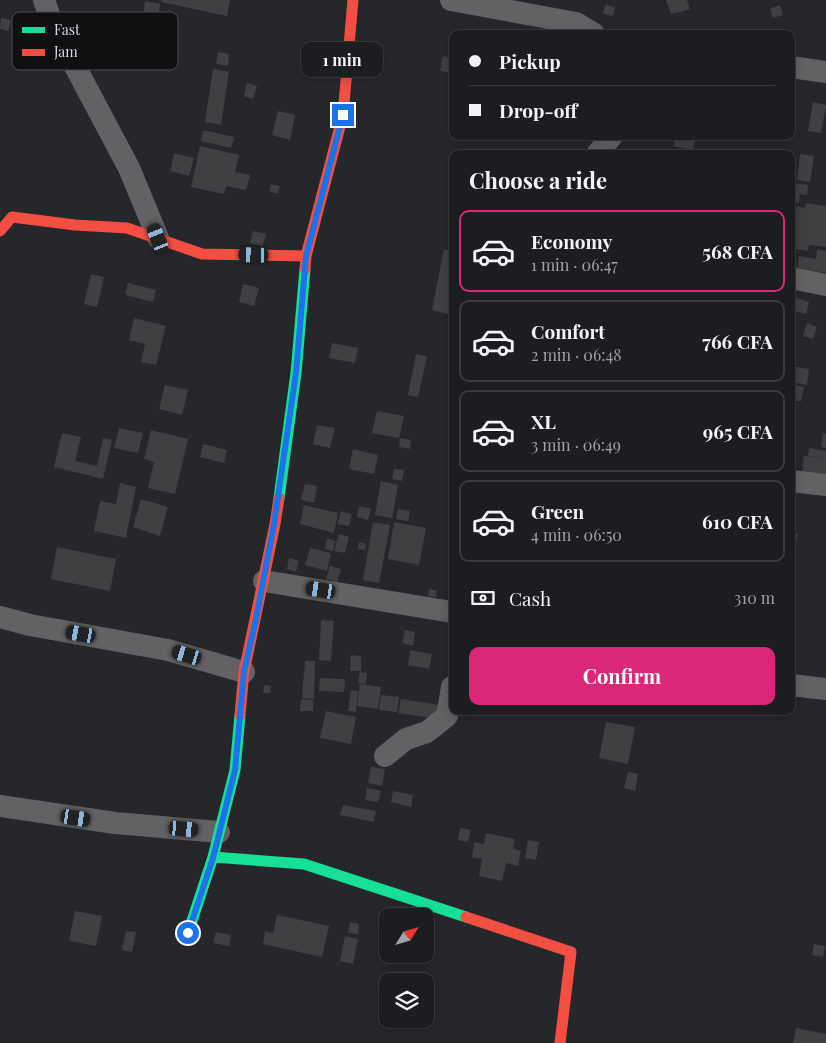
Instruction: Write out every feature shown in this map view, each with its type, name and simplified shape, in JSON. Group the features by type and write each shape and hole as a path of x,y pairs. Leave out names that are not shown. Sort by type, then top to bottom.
{"street":[{"path":"44,0 48,12"},
{"path":"188,933 213,858 235,770 244,672 264,581 274,524 296,373 306,256 343,115 353,0"},
{"path":"451,0 576,22 588,30"},
{"path":"795,68 826,72"},
{"path":"77,70 129,168 158,238"},
{"path":"600,150 609,140"},
{"path":"0,231 12,217 75,225 127,228 202,254 306,256"},
{"path":"795,279 826,285"},
{"path":"795,480 826,484"},
{"path":"264,581 449,612"},
{"path":"0,617 30,625 168,650 244,672"},
{"path":"795,685 826,689"},
{"path":"385,756 406,739 427,732 447,716 449,704"},
{"path":"0,806 115,823 219,832"},
{"path":"213,858 304,864 571,952 560,1043"}],"building":[{"path":"161,0 230,0 227,16 161,2"},
{"path":"666,0 687,0 690,9 671,14"},
{"path":"145,1 160,4 159,12 143,12"},
{"path":"605,5 615,7 613,16 603,14"},
{"path":"780,5 783,15 773,18 770,9"},
{"path":"1,18 11,20 8,31 0,29"},
{"path":"218,52 229,54 228,66 216,64"},
{"path":"443,56 449,57 449,72 440,71"},
{"path":"213,69 229,72 221,125 205,122"},
{"path":"247,83 257,86 253,99 244,96"},
{"path":"813,102 826,105 821,133 808,131"},
{"path":"278,111 295,115 290,140 272,135"},
{"path":"203,130 234,137 231,148 201,141"},
{"path":"675,140 695,140 693,150 673,146"},
{"path":"200,146 239,155 235,172 250,175 246,190 226,186 224,194 191,187"},
{"path":"174,153 194,158 189,176 170,171"},
{"path":"800,154 814,156 810,182 797,180"},
{"path":"795,183 808,185 807,195 800,194 799,203 795,202"},
{"path":"271,184 280,186 278,194 269,191"},
{"path":"806,203 826,206 826,247 809,245 808,251 795,249 797,206 805,208"},
{"path":"253,231 266,234 263,246 250,243"},
{"path":"444,249 449,250 449,314 432,310"},
{"path":"817,249 826,251 826,273 797,268 799,256 816,259"},
{"path":"91,274 104,277 97,307 84,304"},
{"path":"128,283 156,290 153,302 125,295"},
{"path":"243,284 259,288 254,306 239,302"},
{"path":"796,298 809,302 806,314 795,311"},
{"path":"134,318 166,326 156,365 141,362 145,344 129,340"},
{"path":"807,323 817,327 813,339 803,336"},
{"path":"332,343 358,348 355,363 329,358"},
{"path":"416,354 427,357 418,397 408,395"},
{"path":"795,367 809,369 807,385 795,383"},
{"path":"165,385 188,390 182,415 159,409"},
{"path":"795,385 804,387 801,401 795,402"},
{"path":"377,411 404,416 399,438 372,433"},
{"path":"317,425 335,428 330,448 313,444"},
{"path":"119,428 143,433 138,453 114,448"},
{"path":"151,430 188,439 175,494 148,488 154,462 144,459"},
{"path":"62,433 81,437 75,461 97,466 103,438 112,440 103,479 54,467"},
{"path":"823,433 826,434 826,448 821,447"},
{"path":"400,438 411,440 410,449 399,447"},
{"path":"203,444 227,450 224,463 200,457"},
{"path":"809,448 826,451 826,459 808,456"},
{"path":"353,449 378,455 374,474 349,469"},
{"path":"804,456 826,459 826,475 802,472"},
{"path":"394,469 404,470 402,481 392,479"},
{"path":"381,481 398,485 392,518 375,515"},
{"path":"120,483 136,487 126,538 94,531 100,501 116,504"},
{"path":"305,484 317,486 314,503 301,500"},
{"path":"141,499 168,507 160,536 133,527"},
{"path":"304,505 338,513 334,533 300,524"},
{"path":"359,506 371,509 368,520 357,517"},
{"path":"398,509 410,511 408,521 396,519"},
{"path":"341,511 352,514 349,526 337,524"},
{"path":"373,522 390,525 379,583 363,580"},
{"path":"394,522 426,528 419,565 388,559"},
{"path":"339,534 349,537 345,553 334,551"},
{"path":"795,534 798,534 795,550"},
{"path":"327,538 335,541 333,551 325,549"},
{"path":"359,542 366,544 365,550 358,549"},
{"path":"57,547 116,559 110,591 51,579"},
{"path":"310,548 331,553 327,571 305,565"},
{"path":"289,558 299,561 296,572 287,569"},
{"path":"330,566 341,569 337,582 326,579"},
{"path":"429,589 437,591 436,597 428,596"},
{"path":"321,620 334,621 331,661 319,660"},
{"path":"405,630 415,632 413,646 402,643"},
{"path":"410,650 432,654 429,669 408,665"},
{"path":"351,655 361,656 361,671 350,671"},
{"path":"305,661 315,661 314,699 302,698"},
{"path":"360,672 367,673 366,684 358,683"},
{"path":"320,678 345,679 344,692 319,691"},
{"path":"360,684 381,687 378,709 357,706"},
{"path":"264,685 271,686 270,693 263,693"},
{"path":"351,690 358,691 356,712 348,711"},
{"path":"381,695 399,697 397,712 379,710"},
{"path":"301,699 313,700 313,711 300,711"},
{"path":"401,699 440,705 438,719 398,713"},
{"path":"326,711 356,717 351,744 320,738"},
{"path":"606,722 635,727 628,764 599,758"},
{"path":"371,767 385,769 382,786 368,783"},
{"path":"628,772 638,774 635,791 624,788"},
{"path":"367,788 381,791 378,802 365,800"},
{"path":"393,791 413,795 411,807 391,802"},
{"path":"343,805 376,811 374,822 340,815"},
{"path":"460,828 471,830 468,842 458,840"},
{"path":"486,833 515,839 513,849 521,851 518,866 506,863 502,881 479,876 482,859 472,857 474,842 484,844"},
{"path":"528,840 539,842 536,860 525,858"},
{"path":"75,911 102,916 96,946 69,941"},
{"path":"277,915 329,926 322,957 263,944 265,931 273,933"},
{"path":"350,922 359,924 358,934 348,933"},
{"path":"126,931 136,932 132,952 122,950"},
{"path":"216,932 231,935 229,946 213,943"},
{"path":"345,936 358,939 353,964 340,961"},
{"path":"814,944 825,946 823,957 812,955"},
{"path":"796,1028 826,1034 826,1043 793,1043"}],"traffic: fast":[{"path":"279,498 296,373 305,269"},
{"path":"188,933 213,857 235,770 240,715"},
{"path":"213,857 304,864 466,917"}],"traffic: jam":[{"path":"305,269 306,256 343,115 353,0"},
{"path":"0,231 12,217 75,225 127,228 202,254 306,256"},
{"path":"240,715 244,672 279,498"},
{"path":"466,917 571,952 560,1043"}],"route":[{"path":"188,933 213,858 235,770 244,672 264,581 274,524 296,373 306,256 343,115"}]}
